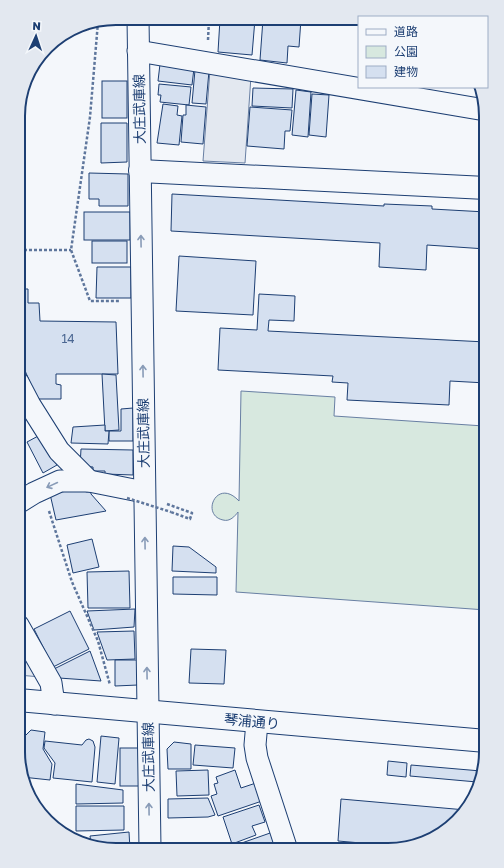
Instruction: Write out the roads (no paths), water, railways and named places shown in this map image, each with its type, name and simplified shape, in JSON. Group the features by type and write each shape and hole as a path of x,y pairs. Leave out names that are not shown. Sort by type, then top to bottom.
{"street":[{"name":"大庄武庫線","path":"138,25 142,301 135,495 147,712 150,843"},
{"path":"138,51 479,109"},
{"path":"140,171 479,188"},
{"path":"25,395 59,451 89,481"},
{"path":"25,499 60,481 89,481 135,495"},
{"path":"25,637 51,683 54,704"},
{"name":"琴浦通り","path":"25,703 54,704 479,740"},
{"path":"257,722 255,745 257,758 285,843"}]}
